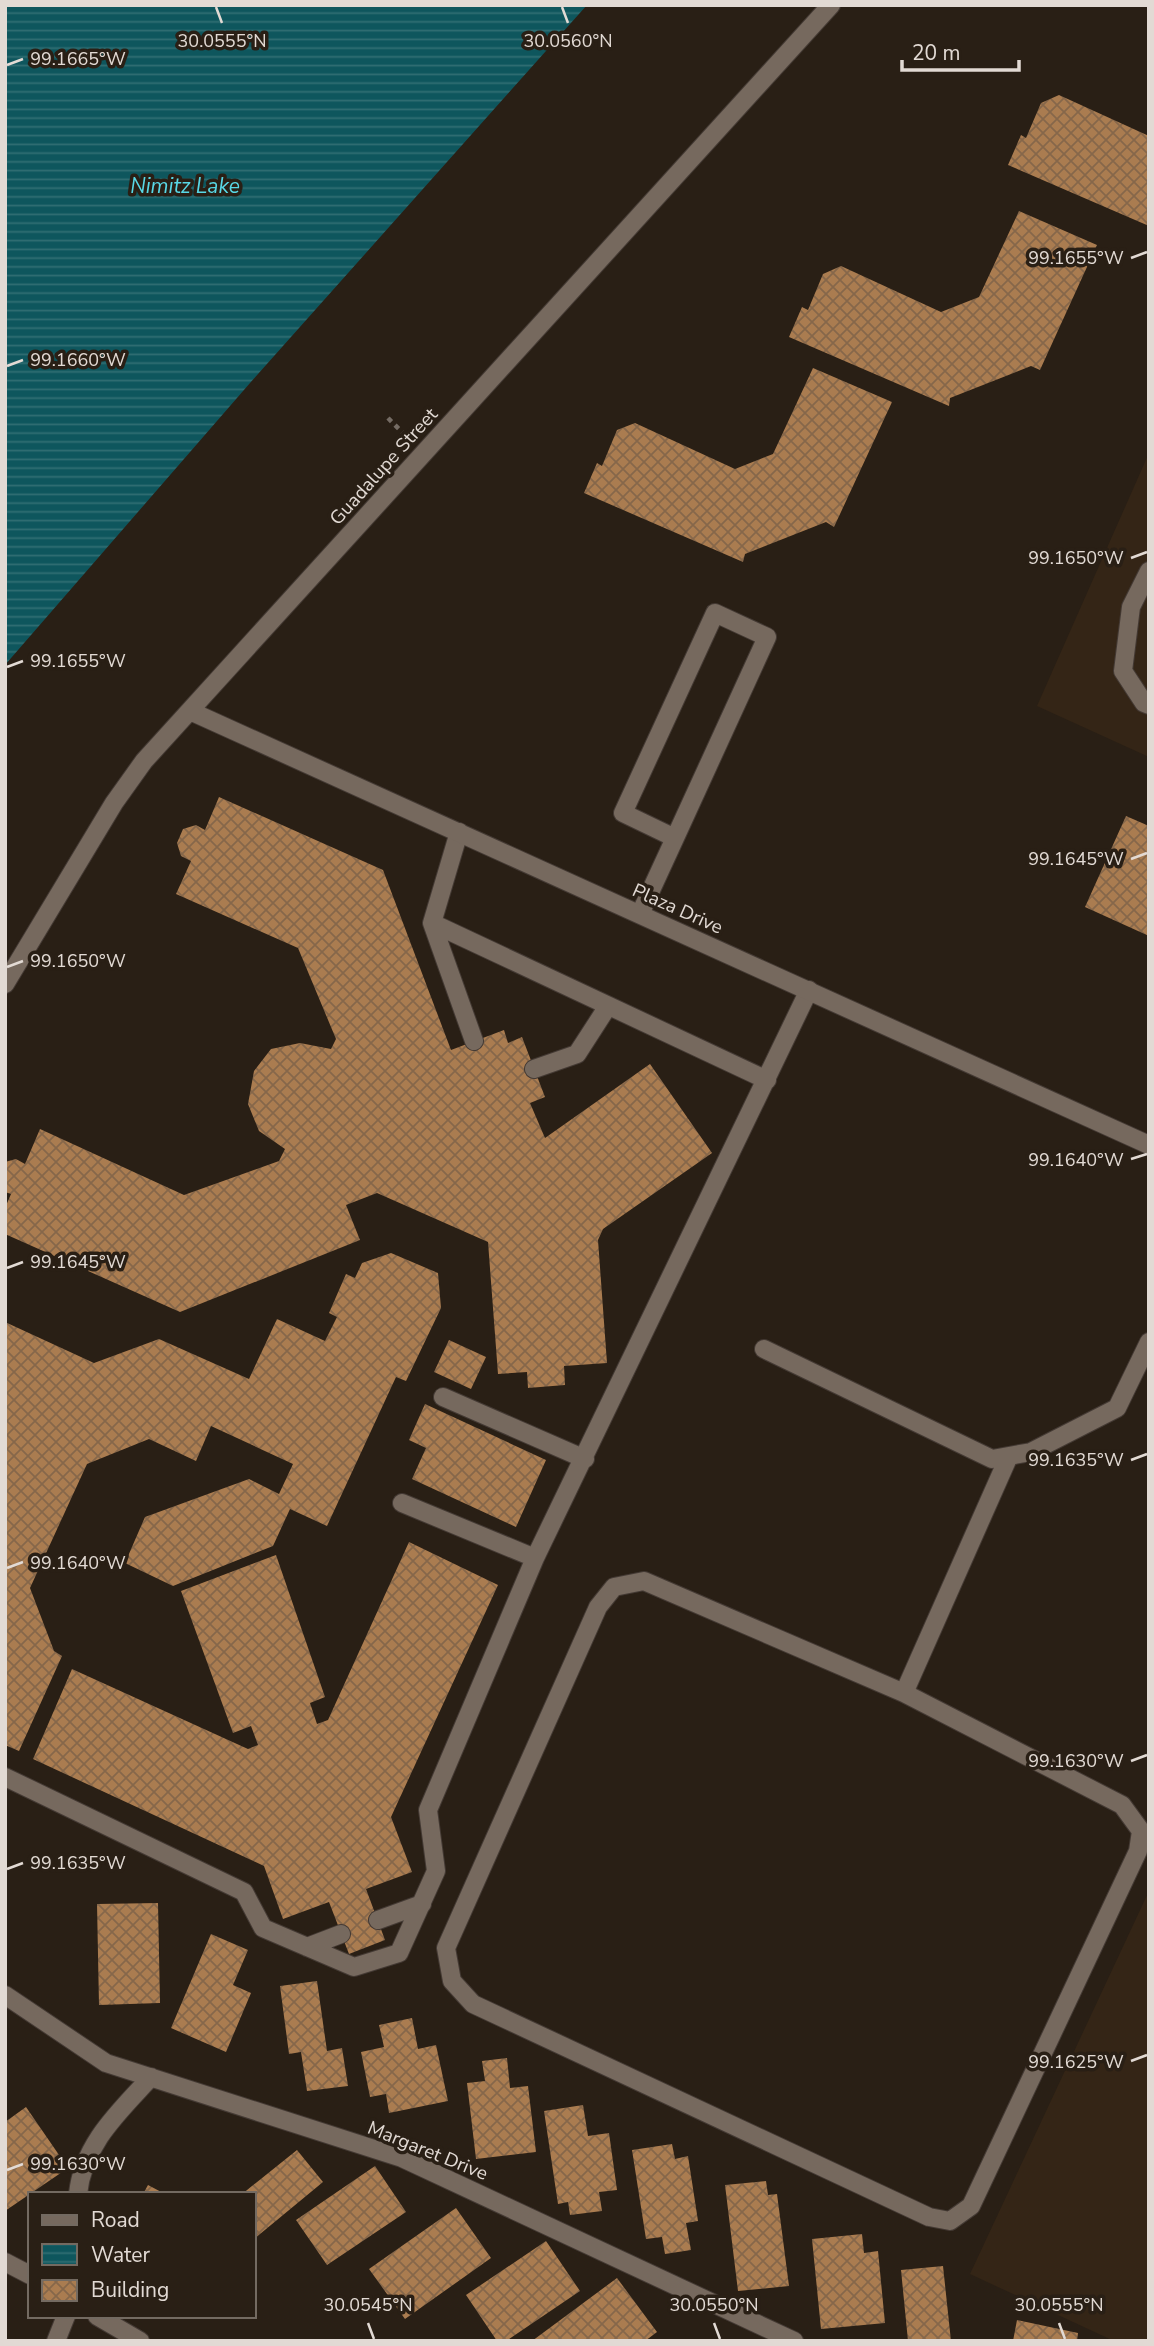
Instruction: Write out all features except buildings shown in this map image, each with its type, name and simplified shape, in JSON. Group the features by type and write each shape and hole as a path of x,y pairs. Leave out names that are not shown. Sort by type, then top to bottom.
{"street":[{"name":"Guadalupe Street","path":"5,984 114,803 144,761 831,5"},
{"path":"1149,571 1131,607 1123,671 1144,704 1149,705"},
{"path":"640,914 675,838 767,637 715,613 623,813 675,838"},
{"name":"Plaza Drive","path":"190,711 1149,1144"},
{"path":"459,832 432,923 474,1041"},
{"path":"432,923 766,1080"},
{"path":"5,1777 244,1892 263,1928 354,1967 399,1953 436,1871 428,1810 536,1558 809,990"},
{"path":"534,1069 577,1054 608,1006"},
{"path":"764,1349 992,1459 1031,1452 1117,1408 1149,1342"},
{"path":"443,1396 585,1459"},
{"path":"904,1693 1009,1456"},
{"path":"402,1503 536,1558"},
{"path":"644,1581 904,1693 1122,1805 1142,1831 1138,1851 971,2206 950,2221 929,2217 473,2004 452,1981 446,1948 598,1607 614,1587 644,1581"},
{"path":"378,1920 422,1904"},
{"path":"307,1947 341,1934"},
{"name":"Margaret Drive","path":"5,1996 106,2063 402,2158 794,2341"},
{"path":"78,2192 80,2180 100,2132 151,2077"},
{"path":"5,2262 28,2274"},
{"path":"56,2341 65,2318"},
{"path":"100,2318 140,2341"}],"path":[{"path":"388,418 398,428"}],"shaded area":[{"path":"1149,453 1149,757 1037,706"},
{"path":"1149,1891 1149,2341 1114,2341 970,2274"}],"water":[{"name":"Nimitz Lake","path":"5,5 587,5 250,383 5,665"}]}
